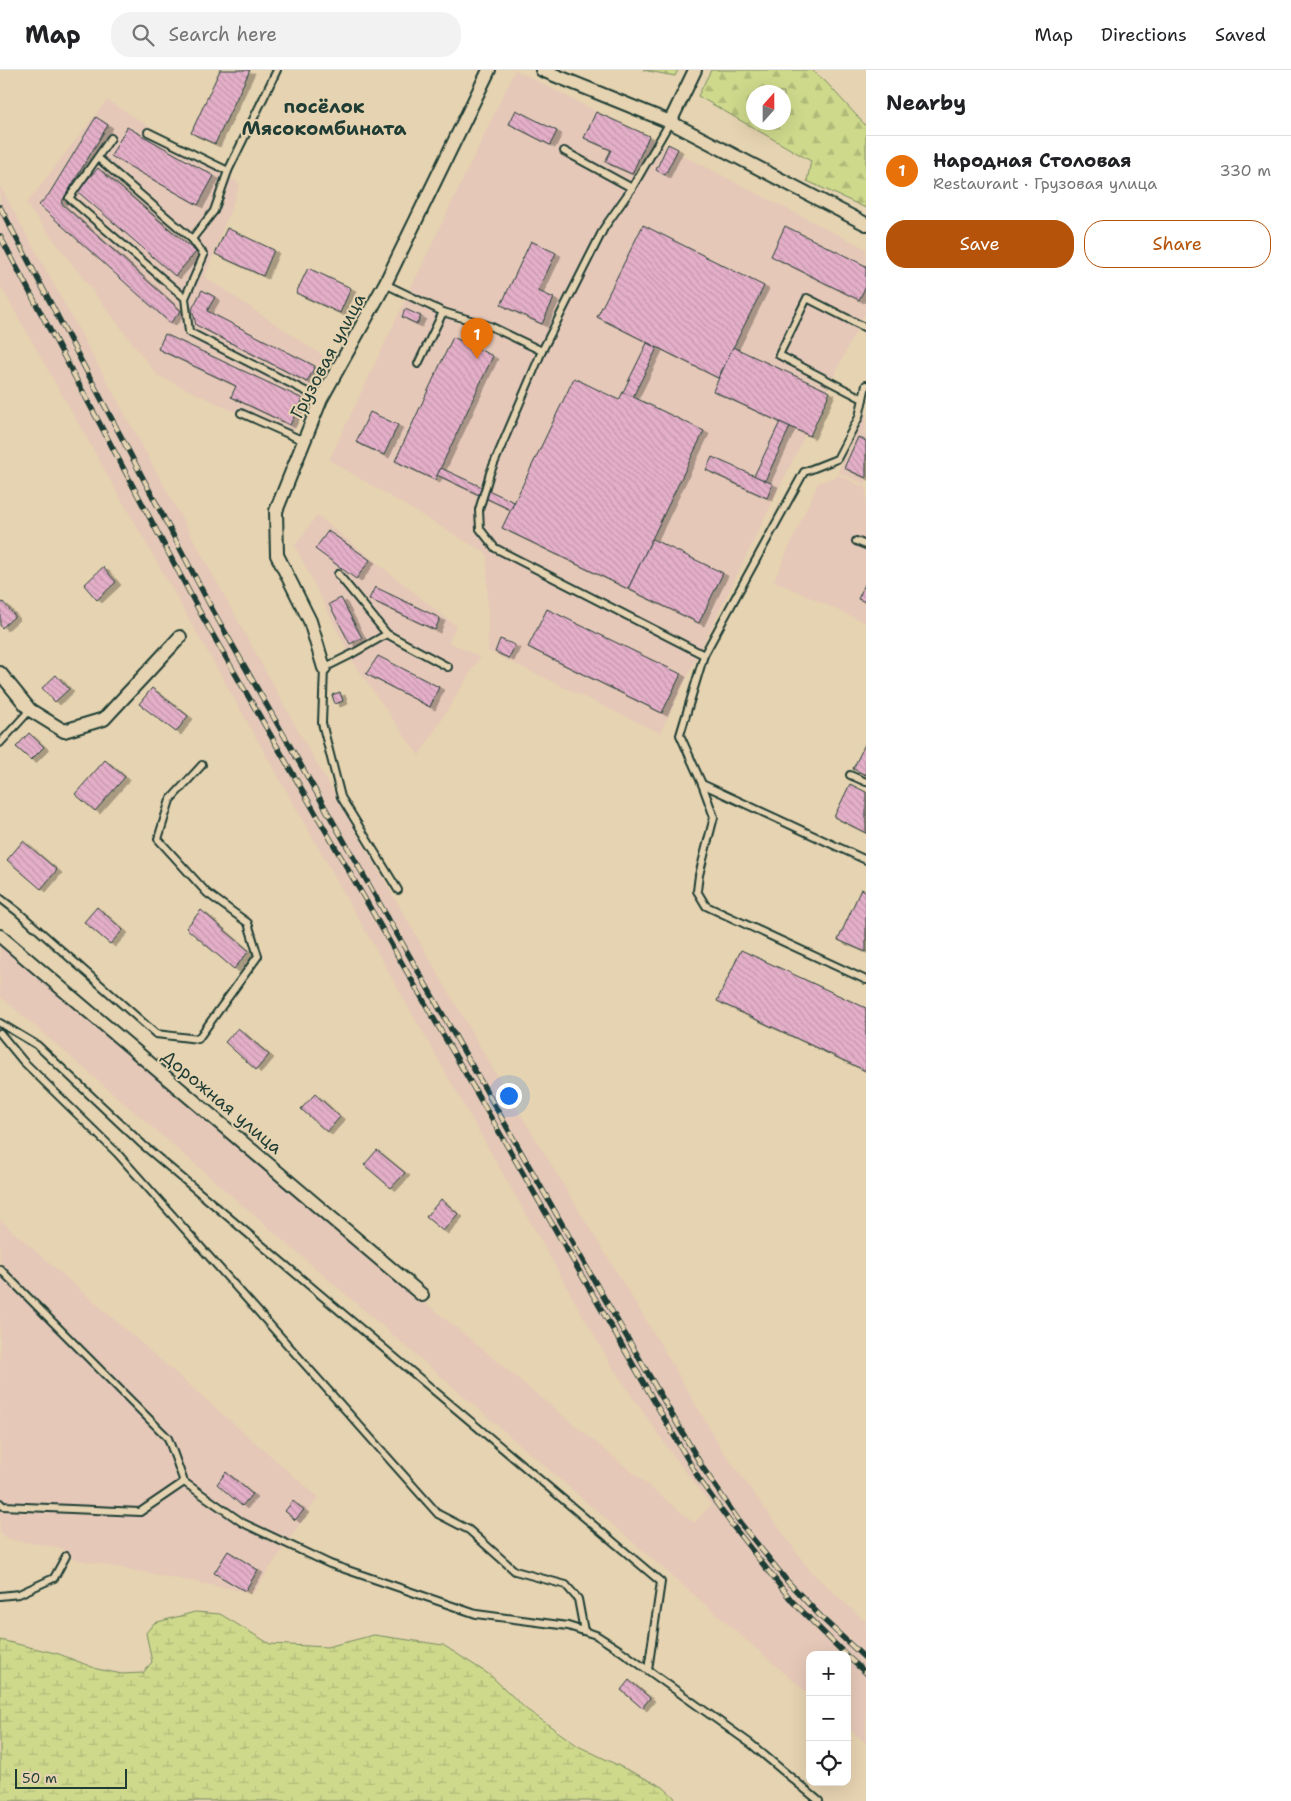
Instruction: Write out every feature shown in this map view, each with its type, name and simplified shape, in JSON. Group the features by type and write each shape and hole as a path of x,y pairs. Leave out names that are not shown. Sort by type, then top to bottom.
{"street":[{"name":"Грузовая улица","path":"324,668 310,621 277,555 276,511 321,399 386,284 489,70"},
{"path":"542,70 670,122 866,224"},
{"path":"670,122 695,70"},
{"path":"0,673 30,710 64,731 104,719 180,637"},
{"name":"Дорожная улица","path":"0,936 422,1295"}],"lane":[{"path":"192,239 214,211 228,171 277,70"},
{"path":"670,122 632,188 604,228 542,351 490,473 479,510 480,529 495,548 704,655"},
{"path":"148,132 228,171"},
{"path":"111,138 69,198 184,298"},
{"path":"564,151 632,188"},
{"path":"98,158 192,239 204,255 184,298 189,332 321,399"},
{"path":"386,284 443,312 490,326 542,351"},
{"path":"863,399 779,355 808,298 866,328"},
{"path":"418,364 443,312"},
{"path":"866,384 859,417 837,459 804,472 704,655 680,735 702,784 714,817 699,875 697,891 706,906 866,980"},
{"path":"241,413 304,441"},
{"path":"856,541 866,545"},
{"path":"338,574 387,634 448,666"},
{"path":"387,634 324,668 322,723 341,796 398,890"},
{"path":"0,743 30,710"},
{"path":"0,898 156,1034 198,1039 258,956 248,922 207,893 158,839 170,800 202,765"},
{"path":"850,774 866,782"},
{"path":"702,784 866,860"},
{"path":"0,1023 37,1045 143,1145 661,1582 648,1670"},
{"path":"0,1033 23,1061 117,1153 438,1514 469,1530 516,1571 566,1585 578,1599 584,1631"},
{"path":"0,1269 168,1438 184,1482 243,1523 330,1564 476,1614 568,1626 596,1635 752,1744 819,1801"},
{"path":"0,1503 3,1506 140,1512 184,1482"},
{"path":"0,1596 19,1594 54,1578 66,1556"}],"shaded area":[{"path":"515,70 866,249 866,310 660,733 488,651 487,554 329,460"},
{"path":"107,100 240,184 205,277 328,359 290,438 157,375 26,204"},
{"path":"0,186 296,727 493,1069 664,1350 721,1448 811,1572 866,1622 866,1743 851,1730 851,1651 806,1651 806,1692 0,996 0,942 264,1170 694,1523 711,1505 669,1450 611,1365 0,285"},
{"path":"866,410 866,485 838,472"},
{"path":"840,475 866,488 866,623 774,581 818,483"},
{"path":"317,515 456,626 449,642 480,657 419,756 354,664 295,546"},
{"path":"0,1220 318,1497 253,1593 74,1559 62,1548 7,1539 0,1532"}],"green space":[{"path":"643,70 678,70 675,76"},
{"path":"711,70 812,70 825,81 866,126 866,208 807,181 811,161 757,130 791,130 791,85 746,85 746,124 698,96"},
{"path":"195,1612 220,1614 270,1644 327,1647 374,1635 443,1645 490,1675 526,1709 578,1746 663,1787 678,1801 0,1801 0,1640 59,1654 97,1669 122,1674 143,1673 152,1662 146,1633 154,1623"}],"building":[{"path":"220,70 250,70 215,144 191,133"},
{"path":"516,110 557,131 550,145 509,124"},
{"path":"596,112 649,136 632,174 605,162 611,150 584,138"},
{"path":"96,117 108,125 61,203 181,311 170,323 39,205 49,194"},
{"path":"127,127 214,176 198,205 111,156"},
{"path":"668,144 678,149 665,175 656,170"},
{"path":"98,168 196,252 175,276 77,191"},
{"path":"643,225 764,286 718,378 597,317"},
{"path":"785,226 866,266 866,286 859,300 771,256"},
{"path":"227,228 274,250 263,276 215,254"},
{"path":"531,241 556,253 538,291 554,298 542,324 501,305"},
{"path":"308,268 351,288 340,313 296,293"},
{"path":"202,290 215,297 207,311 315,366 307,382 196,325 192,309"},
{"path":"405,309 421,316 417,324 402,317"},
{"path":"165,334 303,399 290,425 231,397 236,386 158,349"},
{"path":"453,337 493,356 435,480 395,461"},
{"path":"647,343 657,348 633,397 623,392"},
{"path":"733,347 830,392 810,436 713,391"},
{"path":"574,378 619,400 623,392 704,431 628,589 502,528"},
{"path":"370,412 398,425 384,455 356,442"},
{"path":"780,422 790,427 765,481 754,476"},
{"path":"858,437 866,441 866,478 844,468"},
{"path":"712,457 773,484 767,498 706,470"},
{"path":"441,468 514,502 511,510 437,475"},
{"path":"328,531 370,560 356,579 315,549"},
{"path":"652,539 723,573 699,623 628,589"},
{"path":"103,567 116,582 97,600 84,585"},
{"path":"866,582 866,602 858,599"},
{"path":"375,587 440,618 435,630 369,599"},
{"path":"341,598 362,638 350,644 329,604"},
{"path":"3,602 15,616 2,628 0,625 0,604"},
{"path":"547,609 681,674 662,713 528,647"},
{"path":"500,639 515,645 509,658 495,652"},
{"path":"378,656 439,687 430,707 366,674"},
{"path":"56,675 69,689 55,702 42,688"},
{"path":"152,688 188,716 176,732 139,704"},
{"path":"340,692 343,701 335,704 332,695"},
{"path":"29,733 44,747 31,760 16,747"},
{"path":"866,742 866,775 853,769"},
{"path":"105,760 125,777 95,811 75,794"},
{"path":"850,784 866,792 866,833 834,817"},
{"path":"23,841 57,870 41,889 7,860"},
{"path":"861,889 866,891 866,952 838,940"},
{"path":"97,907 123,930 110,944 84,922"},
{"path":"201,910 249,951 234,969 186,928"},
{"path":"741,950 866,1008 866,1071 717,1001"},
{"path":"238,1028 269,1055 256,1070 225,1042"},
{"path":"315,1094 340,1117 327,1132 301,1109"},
{"path":"377,1150 405,1173 391,1188 364,1165"},
{"path":"441,1199 458,1214 443,1231 426,1217"},
{"path":"226,1472 252,1494 242,1506 217,1484"},
{"path":"293,1501 304,1510 295,1520 285,1511"},
{"path":"228,1551 258,1570 245,1591 214,1573"},
{"path":"629,1680 650,1698 642,1708 621,1690"}],"railway":[{"path":"0,207 212,609 703,1468 741,1524 787,1581 824,1620 866,1659"},
{"path":"0,236 202,616 699,1479 732,1525 792,1601 842,1651"},
{"path":"851,1660 866,1673"}],"place":[{"name":"Народная Столовая","path":"477,359"}],"district":[{"name":"посёлок Мясокомбината","path":"324,117"}]}
